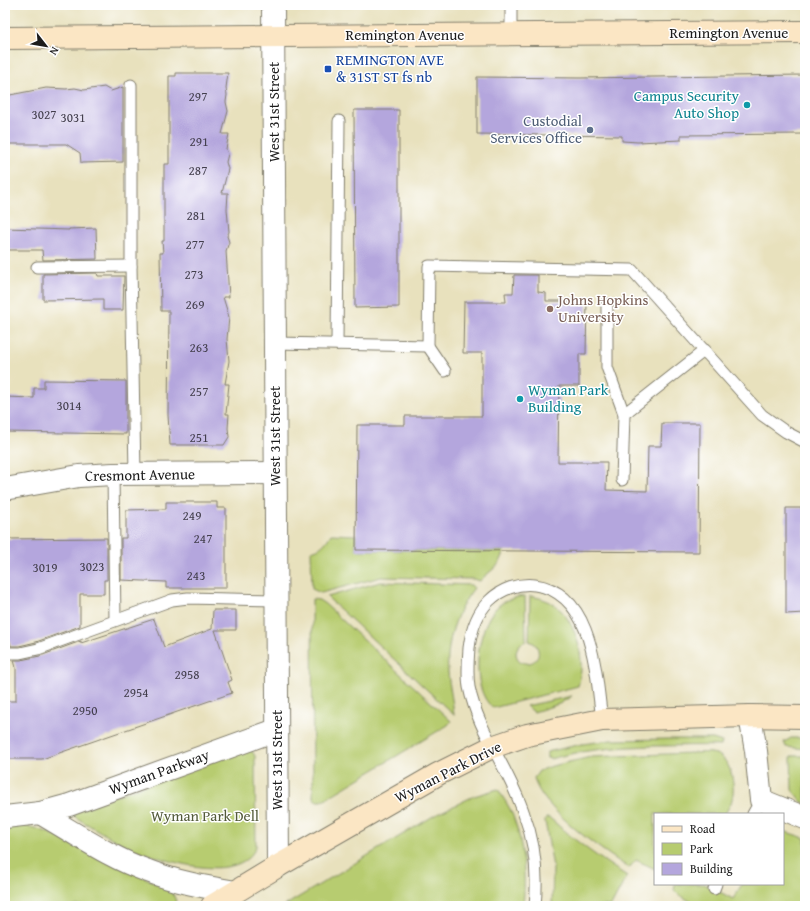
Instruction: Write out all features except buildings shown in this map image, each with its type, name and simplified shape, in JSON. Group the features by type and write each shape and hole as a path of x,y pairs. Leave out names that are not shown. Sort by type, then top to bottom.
{"street":[{"name":"West 31st Street","path":"273,5 276,730 278,866"},
{"name":"Remington Avenue","path":"5,38 805,32"},
{"name":"Cresmont Avenue","path":"5,489 79,476 135,473 276,473"},
{"name":"Wyman Park Drive","path":"212,906 278,866 438,774 492,747 536,733 602,720 750,716 805,717"},
{"path":"750,716 756,751 757,807 783,813"},
{"name":"Wyman Parkway","path":"5,817 40,813 68,806 276,730"},
{"path":"40,813 113,855 148,871 190,884 235,892"},
{"path":"784,813 805,818"}],"lane":[{"path":"511,5 511,34"},
{"path":"131,85 131,266 135,473"},
{"path":"337,344 339,121"},
{"path":"37,267 131,266"},
{"path":"445,371 428,346 429,266 632,270 762,415 786,432 805,442"},
{"path":"607,304 607,367 624,414 622,480"},
{"path":"274,343 428,346"},
{"path":"624,414 705,350"},
{"path":"113,474 115,620"},
{"path":"534,906 536,894 536,867 525,814 510,778 492,747 474,704 469,686 467,665 470,637 477,618 488,601 502,591 515,586 527,584 540,586 555,591 570,603 580,617 594,660 602,720"},
{"path":"5,653 20,653 38,649 172,600 188,598 276,600"}],"green space":[{"path":"331,534 356,535 356,550 504,551 501,561 480,581 473,579 381,577 321,593 312,589 311,551 318,549 323,545"},
{"path":"380,582 471,585 474,588 457,617 449,649 448,672 454,715 327,597"},
{"path":"525,596 526,641 521,643 518,647 516,655 520,661 524,663 533,662 538,656 538,649 536,645 529,641 530,596 550,602 567,617 577,640 581,664 578,686 493,708 485,699 478,673 480,643 484,629 490,616 503,602"},
{"path":"312,599 319,600 325,604 451,721 448,725 322,801 317,801 313,798"},
{"path":"572,696 559,704 534,712 526,706"},
{"path":"791,738 805,738 805,749 786,747 784,742"},
{"path":"713,739 722,742 721,746 656,746 616,748 576,753 550,759 547,758 547,752 582,744 611,740"},
{"name":"Wyman Park Dell","path":"246,749 252,751 255,756 256,847 247,859 233,866 216,868 197,866 159,858 129,847 75,817 73,811"},
{"path":"714,753 724,760 731,771 733,791 731,803 726,813 654,813 654,869 636,860 629,868 589,840 560,815 539,790 534,778 539,771 552,766 591,757"},
{"path":"791,756 805,756 805,804 792,790"},
{"path":"498,789 512,813 520,838 524,872 523,906 284,906 435,815 474,796"},
{"path":"546,818 551,819 569,835 627,876 611,906 552,906 553,867 545,821"},
{"path":"5,825 30,827 54,835 167,888 173,894 176,901 172,906 5,906"},
{"path":"784,831 805,838 805,906 703,906 686,899 674,891 675,885 707,885 733,899 741,885 784,885"}],"place":[{"name":"REMINGTON AVE & 31ST ST fs nb","path":"328,69"},
{"name":"Campus Security Auto Shop","path":"747,105"},
{"name":"Custodial Services Office","path":"590,130"},
{"name":"Johns Hopkins University","path":"550,309"},
{"name":"Wyman Park Building","path":"520,399"}]}
